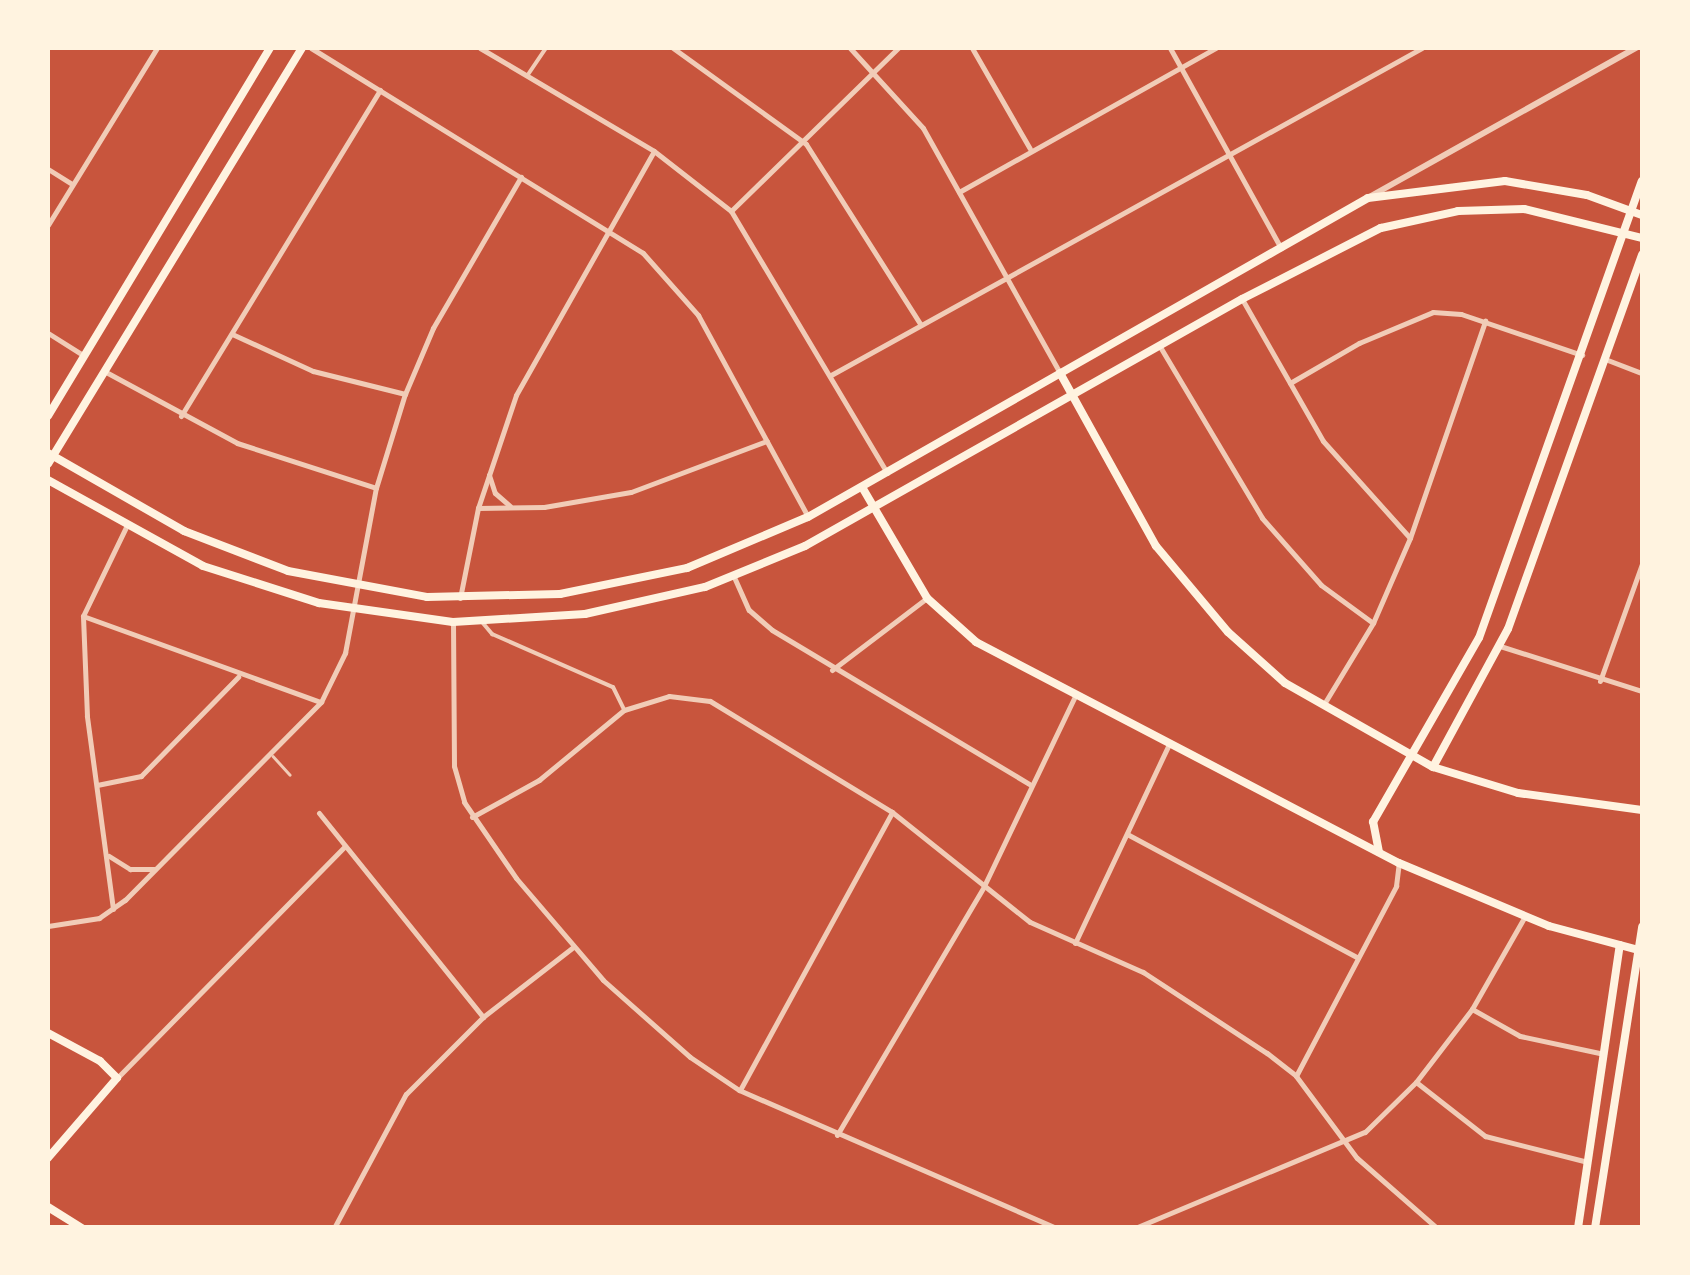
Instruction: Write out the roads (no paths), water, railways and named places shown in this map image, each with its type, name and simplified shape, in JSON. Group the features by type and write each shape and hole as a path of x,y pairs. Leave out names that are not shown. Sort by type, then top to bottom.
{"main road":[{"path":"48,416 270,48"},
{"path":"302,48 49,458 198,538 272,566 358,588 460,598 560,594 660,575 725,556 862,487 1368,198 1505,181 1556,187 1642,215"},
{"path":"1381,854 1372,838 1373,822 1479,638 1642,181"},
{"path":"48,480 126,527 241,580 354,610 482,622 622,607 734,577 874,510 1072,394 1348,241 1419,217 1524,210 1642,238"},
{"path":"1433,767 1500,646 1642,254"},
{"path":"1060,373 1156,546 1198,599 1285,682 1322,708 1433,767 1518,792 1642,810"},
{"path":"862,487 927,598 976,642 1399,863 1524,916 1641,950"},
{"path":"1595,1228 1642,927"},
{"path":"1578,1228 1620,945"},
{"path":"48,1033 100,1061 117,1078 48,1158"},
{"path":"48,1207 82,1228"}],"street":[{"path":"48,226 157,48"},
{"path":"311,48 609,230 677,287 808,517"},
{"path":"480,48 654,151 731,211 887,473"},
{"path":"528,76 546,48"},
{"path":"672,48 806,144 920,325"},
{"path":"850,48 876,72 922,128 1060,373"},
{"path":"731,211 806,144 898,48"},
{"path":"972,48 1030,149"},
{"path":"1170,48 1282,248"},
{"path":"1196,48 1213,49"},
{"path":"830,375 1422,48"},
{"path":"1616,48 1622,56"},
{"path":"1368,198 1636,48"},
{"path":"959,192 1213,49"},
{"path":"181,416 380,90"},
{"path":"460,598 488,474 534,355 654,151"},
{"path":"48,169 72,184"},
{"path":"48,926 113,909 273,756 321,702 345,653 376,488 406,394 433,328 521,177"},
{"path":"1242,298 1344,471 1410,538"},
{"path":"1290,383 1410,318 1433,312 1485,321 1582,355"},
{"path":"1322,708 1373,624 1410,538 1485,321"},
{"path":"48,333 84,355"},
{"path":"232,334 313,371 406,394"},
{"path":"1160,346 1262,518 1321,585 1373,624"},
{"path":"1605,359 1642,372"},
{"path":"104,371 181,416 293,464 376,488"},
{"path":"478,508 512,508 630,492 767,441"},
{"path":"488,474 494,493 512,508"},
{"path":"113,909 86,716 83,616 126,527"},
{"path":"1600,680 1642,564"},
{"path":"734,577 758,620 832,670 1030,784"},
{"path":"832,670 927,598"},
{"path":"83,616 238,677 321,702"},
{"path":"452,622 454,766 472,817 572,948 653,1026 740,1090 1056,1228"},
{"path":"482,622 492,634 613,686 624,710"},
{"path":"1500,646 1642,691"},
{"path":"97,785 141,776 238,677"},
{"path":"472,817 539,780 624,710 670,696 710,702 892,812 1030,922 1156,980 1296,1076 1344,1144 1437,1228"},
{"path":"837,1135 984,886 1030,784 1076,696"},
{"path":"1075,943 1169,744"},
{"path":"740,1090 892,812"},
{"path":"319,814 483,1017"},
{"path":"1126,834 1358,958"},
{"path":"117,1078 344,847"},
{"path":"107,854 130,869 157,868"},
{"path":"1296,1076 1396,886 1399,863"},
{"path":"1134,1228 1344,1144 1388,1114 1472,1008 1524,916"},
{"path":"334,1228 391,1116 483,1017 572,948"},
{"path":"1472,1008 1520,1036 1604,1054"},
{"path":"1416,1082 1485,1136 1588,1162"}],"lane":[{"path":"273,756 290,775"}]}
